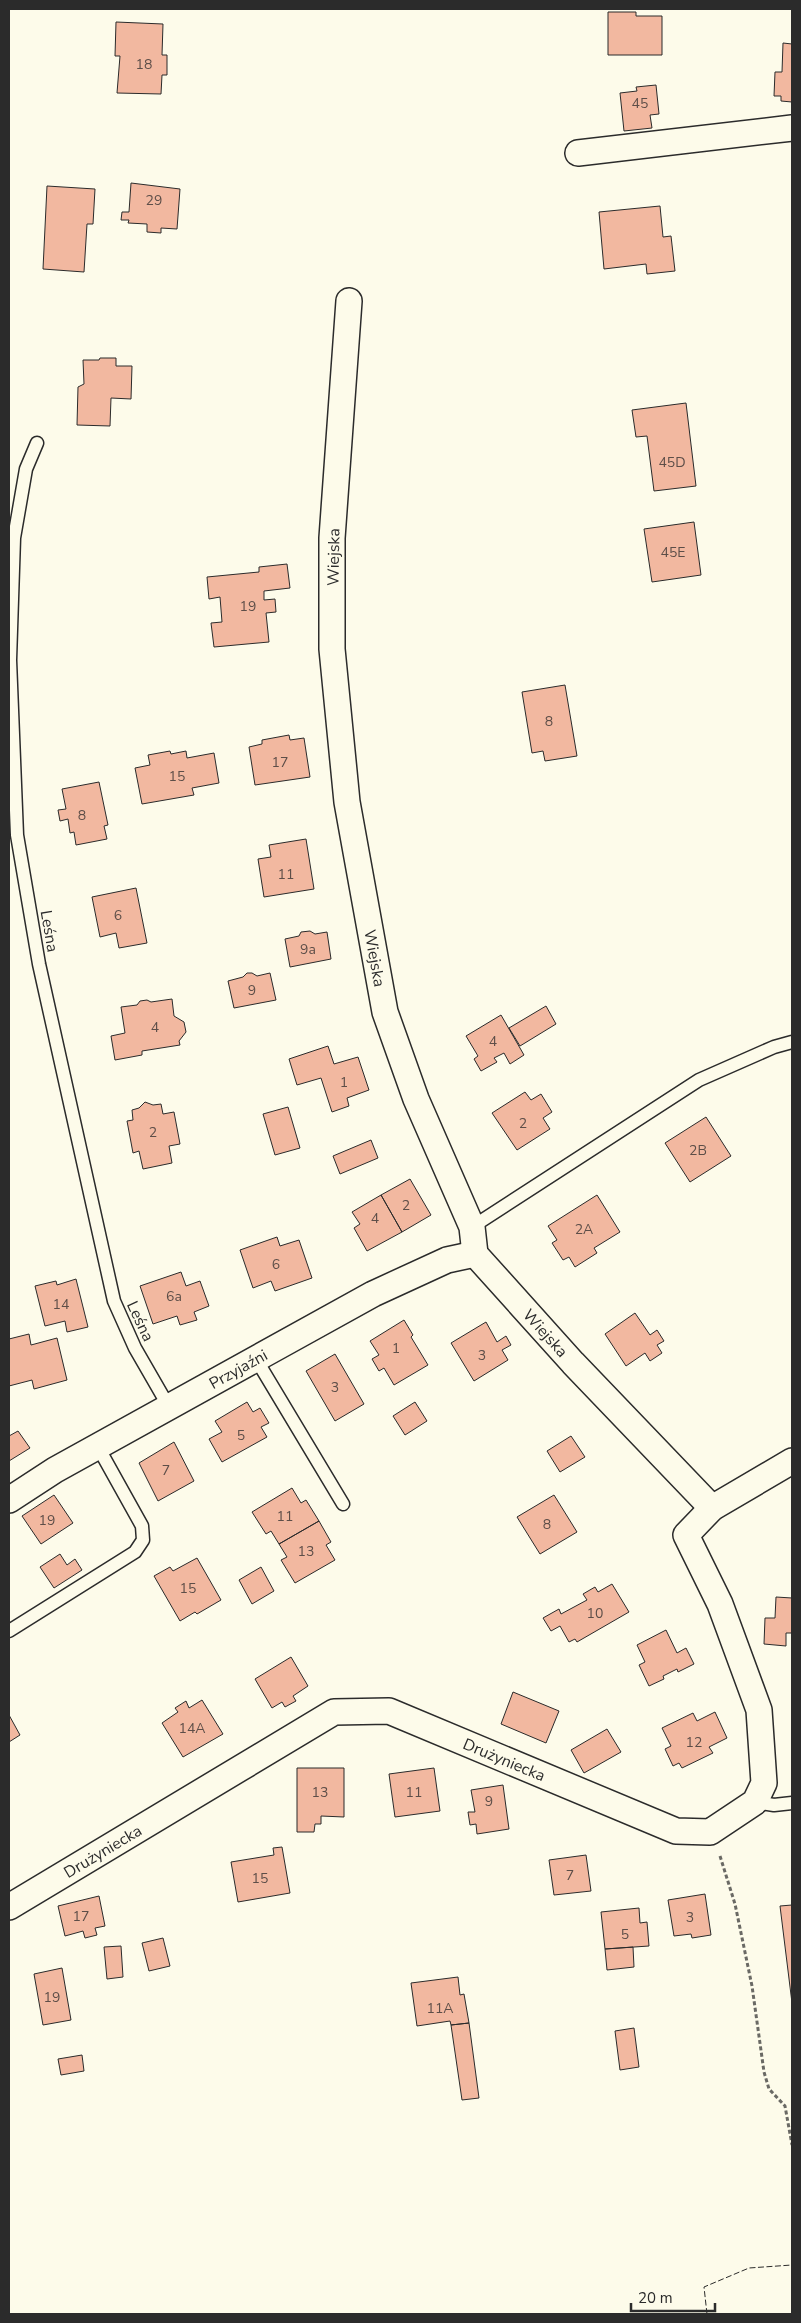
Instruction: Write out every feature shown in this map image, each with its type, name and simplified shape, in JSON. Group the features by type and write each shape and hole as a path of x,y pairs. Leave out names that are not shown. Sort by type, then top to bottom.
{"street":[{"path":"578,153 792,128"},
{"name":"Wiejska","path":"349,301 332,538 332,649 346,802 385,1012 416,1099 472,1226 475,1254 573,1363 712,1508"},
{"name":"Przyjaźni","path":"9,1500 98,1447 373,1294 447,1260 475,1254"},
{"path":"710,1832 755,1802 764,1783 760,1710 720,1604 686,1535 712,1508 792,1461"},
{"name":"Drużyniecka","path":"9,1906 334,1712 389,1711 676,1832 710,1832"}],"lane":[{"name":"Leśna","path":"37,443 26,469 14,538 10,660 17,835 39,964 114,1301 135,1348 169,1407"},
{"path":"472,1226 699,1080 774,1047 792,1042"},
{"path":"256,1359 343,1504"},
{"path":"9,1632 135,1552 144,1540 142,1526 98,1447"},
{"path":"755,1802 774,1805 792,1803"}],"path":[{"path":"710,1832 735,1904 752,1986 764,2072 769,2089 785,2106 792,2145"}],"building":[{"path":"608,12 636,12 636,16 662,16 662,55 608,55"},
{"path":"116,22 163,24 162,55 167,55 167,75 162,75 161,94 117,93 120,56 115,56"},
{"path":"783,43 792,44 792,102 781,101 781,96 774,96 775,72 782,72"},
{"path":"656,85 659,114 650,115 652,128 624,131 620,93 637,91 636,87"},
{"path":"131,183 180,189 177,229 161,228 161,233 147,232 147,224 128,223 129,220 121,220 122,212 129,212"},
{"path":"47,186 95,189 93,224 87,224 84,272 43,269"},
{"path":"660,206 663,237 671,236 675,271 647,274 646,264 604,269 599,212"},
{"path":"100,358 116,358 116,366 132,366 131,399 111,398 110,426 77,425 78,387 84,384 83,360 99,360"},
{"path":"686,403 696,486 654,491 647,436 636,437 632,410"},
{"path":"694,522 701,575 652,582 644,529"},
{"path":"287,564 290,588 264,591 264,600 275,599 276,612 266,613 269,642 214,647 211,623 222,622 220,597 209,599 207,577 259,572 259,567"},
{"path":"565,685 577,756 545,761 543,751 532,753 522,692"},
{"path":"289,735 290,740 304,738 310,777 255,785 249,747 262,744 262,740"},
{"path":"170,751 171,754 186,751 187,758 214,753 219,783 192,788 194,795 142,804 135,768 150,765 148,755"},
{"path":"99,782 108,825 104,826 107,839 76,845 74,832 70,833 68,819 60,821 58,810 66,809 62,789"},
{"path":"306,839 314,889 264,897 258,859 271,857 269,845"},
{"path":"136,888 147,943 119,948 116,933 100,937 92,897"},
{"path":"310,931 315,934 327,932 331,959 290,967 285,939 299,936 301,932"},
{"path":"247,973 257,976 270,973 276,1000 234,1008 228,981 243,977"},
{"path":"172,999 174,1016 184,1022 186,1032 179,1041 180,1045 142,1051 142,1055 115,1060 111,1036 125,1033 121,1007 137,1005 140,1001 147,1000 151,1002"},
{"path":"546,1006 556,1024 520,1046 509,1028"},
{"path":"501,1015 524,1055 510,1064 504,1053 494,1058 497,1062 481,1071 474,1059 478,1056 466,1036"},
{"path":"328,1046 334,1064 358,1057 369,1090 347,1098 349,1106 332,1112 321,1078 297,1085 289,1059"},
{"path":"525,1092 531,1100 541,1094 552,1112 543,1118 550,1129 517,1150 492,1113"},
{"path":"145,1102 153,1105 161,1104 163,1114 174,1112 180,1144 169,1146 172,1163 143,1169 139,1151 133,1153 127,1121 133,1120 132,1110 139,1108"},
{"path":"288,1107 300,1148 275,1155 263,1114"},
{"path":"706,1117 731,1156 690,1182 665,1143"},
{"path":"371,1140 378,1158 340,1174 333,1156"},
{"path":"410,1179 431,1215 402,1232 381,1195"},
{"path":"381,1195 402,1232 367,1251 354,1228 360,1224 352,1212"},
{"path":"597,1195 620,1232 594,1248 597,1253 575,1267 569,1257 563,1260 552,1243 557,1240 548,1226"},
{"path":"277,1237 280,1246 299,1240 312,1278 275,1291 271,1281 253,1288 240,1250"},
{"path":"181,1272 186,1286 200,1281 209,1306 194,1312 197,1320 180,1325 177,1316 153,1324 140,1286"},
{"path":"76,1279 88,1327 67,1332 65,1321 45,1326 35,1286 56,1281 57,1285"},
{"path":"635,1313 650,1335 657,1330 664,1341 657,1345 662,1353 650,1361 645,1353 626,1366 605,1334"},
{"path":"404,1320 413,1335 411,1337 428,1365 394,1385 384,1368 379,1371 372,1359 379,1355 370,1341"},
{"path":"486,1322 497,1342 506,1336 511,1345 502,1350 508,1360 474,1381 451,1343"},
{"path":"29,1334 31,1345 57,1338 67,1380 34,1389 32,1380 9,1386 9,1339"},
{"path":"335,1354 364,1404 335,1421 306,1371"},
{"path":"247,1402 253,1412 260,1408 269,1423 261,1427 267,1437 222,1462 209,1439 222,1432 215,1421"},
{"path":"415,1402 427,1421 405,1435 393,1416"},
{"path":"18,1431 30,1448 9,1461 9,1436"},
{"path":"571,1436 585,1457 560,1472 547,1451"},
{"path":"174,1442 194,1481 158,1501 139,1463"},
{"path":"292,1488 301,1503 306,1500 319,1521 279,1544 271,1531 266,1534 252,1512"},
{"path":"54,1495 73,1523 41,1544 22,1516"},
{"path":"554,1495 577,1532 540,1554 517,1517"},
{"path":"319,1521 331,1542 326,1545 335,1560 295,1583 281,1560 287,1557 279,1544"},
{"path":"60,1554 67,1565 75,1559 82,1570 54,1588 40,1567"},
{"path":"197,1558 221,1600 197,1614 195,1612 180,1621 154,1576 170,1567 173,1571"},
{"path":"261,1567 274,1591 252,1604 239,1580"},
{"path":"612,1584 629,1612 577,1642 575,1639 569,1642 560,1626 551,1631 543,1618 559,1609 561,1614 587,1600 583,1594 595,1587 598,1592"},
{"path":"776,1597 792,1598 792,1633 786,1633 786,1646 764,1644 765,1618 775,1618"},
{"path":"666,1630 677,1653 686,1648 694,1664 678,1672 677,1669 663,1676 664,1679 649,1686 639,1665 645,1662 637,1645"},
{"path":"291,1657 308,1686 293,1696 296,1701 285,1707 282,1702 272,1708 255,1679"},
{"path":"513,1692 559,1711 546,1743 501,1724"},
{"path":"202,1700 223,1734 183,1757 162,1723 178,1712 175,1708 186,1701 189,1708"},
{"path":"715,1712 727,1738 709,1747 713,1753 682,1768 679,1763 673,1766 665,1749 671,1746 662,1728 693,1713 697,1721"},
{"path":"9,1715 20,1735 9,1742"},
{"path":"607,1729 621,1752 584,1773 571,1750"},
{"path":"297,1768 344,1768 344,1817 321,1816 321,1824 315,1824 314,1832 297,1832"},
{"path":"434,1768 440,1811 395,1817 389,1774"},
{"path":"503,1785 509,1829 477,1834 476,1824 470,1825 468,1812 475,1812 471,1790"},
{"path":"282,1847 290,1893 238,1902 231,1862 274,1855 273,1848"},
{"path":"586,1855 591,1891 554,1895 549,1860"},
{"path":"705,1894 711,1935 692,1938 691,1934 674,1936 668,1900"},
{"path":"99,1896 105,1926 95,1928 97,1935 85,1938 83,1931 65,1936 58,1906"},
{"path":"792,1905 792,2003 780,1906"},
{"path":"639,1908 640,1923 647,1922 649,1946 605,1949 601,1912"},
{"path":"163,1938 170,1966 149,1971 142,1943"},
{"path":"121,1946 123,1977 107,1979 104,1947"},
{"path":"633,1947 634,1967 607,1970 605,1949"},
{"path":"62,1968 71,2020 43,2025 34,1974"},
{"path":"458,1977 460,1995 464,1994 469,2023 451,2025 450,2021 417,2026 411,1983"},
{"path":"469,2023 479,2098 462,2100 451,2025"},
{"path":"634,2028 639,2067 620,2070 615,2031"},
{"path":"82,2055 84,2071 61,2075 58,2059"}],"fence":[{"path":"707,2314 704,2287 749,2268 792,2265"}]}
